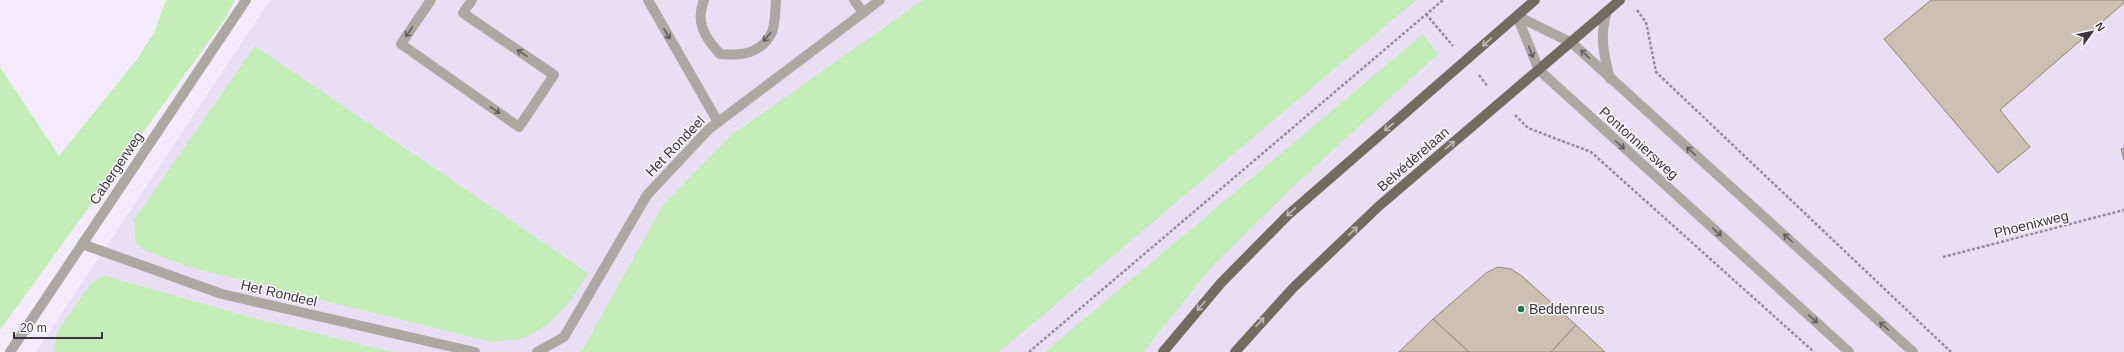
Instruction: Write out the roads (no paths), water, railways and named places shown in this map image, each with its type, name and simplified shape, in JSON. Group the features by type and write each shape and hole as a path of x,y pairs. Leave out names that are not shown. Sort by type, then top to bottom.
{"main road":[{"path":"1163,352 1220,283 1288,214 1535,0"},
{"name":"Belvédèrelaan","path":"1235,352 1293,288 1364,221 1620,0"}],"street":[{"name":"Cabergerweg","path":"10,352 246,0"},
{"path":"431,0 401,44 519,126 554,75 463,13 472,0"},
{"path":"648,0 718,122"},
{"path":"704,0 701,17 703,32 710,43 720,54 743,55 753,51 772,33 776,0"},
{"path":"854,0 863,13"},
{"name":"Het Rondeel","path":"537,352 564,337 647,195 709,128 880,0"},
{"path":"1607,11 1602,32 1610,79"},
{"name":"Pontonniersweg","path":"1516,16 1572,43 1913,352"},
{"name":"Pontonniersweg","path":"1516,16 1539,70 1848,352"},
{"name":"Het Rondeel","path":"82,244 222,294 475,352"}],"place":[{"name":"Beddenreus","path":"1521,309"}]}
